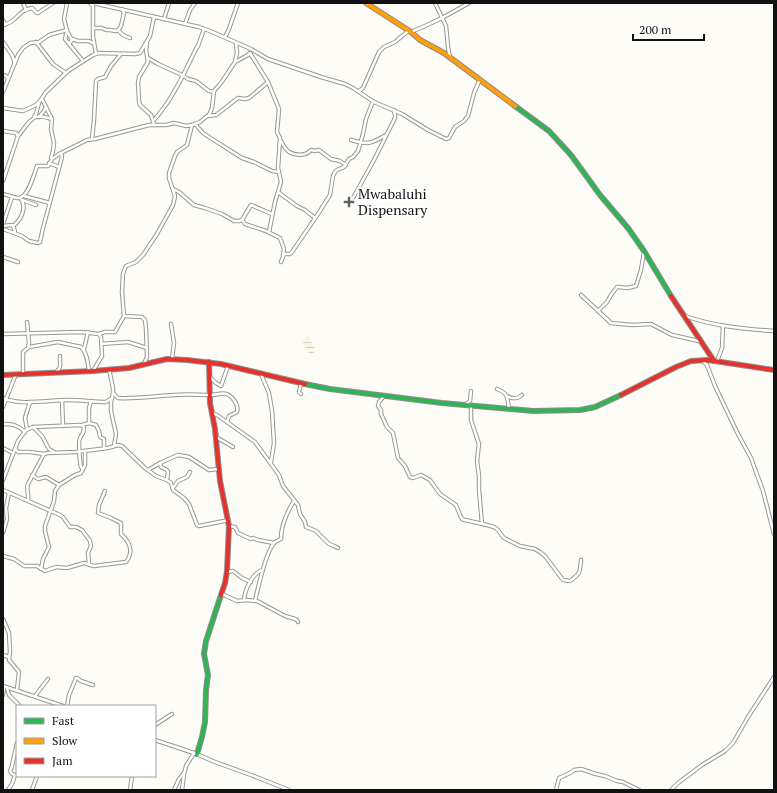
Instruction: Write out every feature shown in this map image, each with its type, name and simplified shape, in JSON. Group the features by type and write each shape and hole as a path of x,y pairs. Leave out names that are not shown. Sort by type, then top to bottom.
{"street":[{"path":"23,3 26,10"},
{"path":"3,20 4,25 14,20 21,12 33,8 38,13 53,3"},
{"path":"67,3 64,19 72,39 78,41 89,41 94,44"},
{"path":"164,19 169,3"},
{"path":"185,24 190,10 195,3"},
{"path":"225,38 230,29 238,3"},
{"path":"366,3 420,40 436,48 554,135 644,251 700,341 716,361"},
{"path":"435,3 446,28 450,58"},
{"path":"359,91 363,88 381,49 395,42 406,32 420,29 469,3"},
{"path":"96,54 92,28 93,4 127,10 204,29 236,42 268,58 345,84 359,91 373,101 394,110 444,138 450,136 455,127 464,121 468,116 474,92 480,79"},
{"path":"122,9 124,13"},
{"path":"118,30 121,26 124,13 127,10"},
{"path":"3,181 18,136 26,125 34,118 41,98 46,92 66,73 96,54 139,54 150,36 154,17"},
{"path":"92,28 118,30 123,35 130,38"},
{"path":"3,92 18,55 23,48 30,43 39,41 49,35 67,29"},
{"path":"67,29 65,38 83,61"},
{"path":"153,121 164,107 183,76 198,46 204,29"},
{"path":"69,44 72,42 72,39"},
{"path":"3,42 12,55 15,63"},
{"path":"36,42 52,63 66,73"},
{"path":"147,42 146,50 148,64 138,80 139,101 140,105 150,114 154,125"},
{"path":"19,199 26,194 37,166 47,166 52,158 87,140 149,125 166,125 174,123 186,126 200,122 208,115 212,108 214,92 235,61 237,53 236,42"},
{"path":"235,61 248,55 251,49"},
{"path":"250,53 268,82 279,108 277,132 286,149 290,153 304,155 311,150 314,152 319,150 331,159 346,165"},
{"path":"92,139 96,81 105,77 111,66 121,54"},
{"path":"148,58 188,79 197,82 209,91 214,92"},
{"path":"3,75 8,79"},
{"path":"208,115 216,115 238,98 249,98 268,82"},
{"path":"41,98 52,119 51,129 54,151 50,162"},
{"path":"283,256 291,253 330,195 334,174 337,170 346,165 349,159 358,151 366,119 373,101"},
{"path":"3,108 23,111 39,103"},
{"path":"39,117 46,107"},
{"path":"352,198 395,118 394,110"},
{"path":"34,118 36,116 52,119"},
{"path":"193,125 213,140 242,158 254,162 272,172 278,172"},
{"path":"3,334 88,332 99,334 105,332 115,332 124,316 122,292 123,274 125,268 126,266 140,259 157,234 173,205 175,196 169,175 174,157 177,152 187,145 193,125"},
{"path":"3,130 16,133 18,136"},
{"path":"351,140 370,143 386,135"},
{"path":"269,232 274,202 281,180 278,172 280,139"},
{"path":"3,229 39,243 62,157 61,153"},
{"path":"50,162 59,167"},
{"path":"173,189 193,204 223,215 234,221 242,220 251,206 272,214"},
{"path":"278,192 315,218"},
{"path":"3,194 36,205"},
{"path":"24,196 50,203"},
{"path":"12,197 3,225 10,224 13,226"},
{"path":"13,226 17,223 23,211 23,204 19,199"},
{"path":"242,220 245,224 269,232 281,239 284,248 281,262"},
{"path":"13,226 15,233"},
{"path":"598,311 607,302 617,287 627,288 636,286 641,270 644,251"},
{"path":"3,258 18,262"},
{"path":"581,294 611,323 632,325 651,324 672,335 700,341"},
{"path":"124,316 144,318 147,348 147,357 144,365"},
{"path":"685,316 699,321 723,326 751,330 774,331"},
{"path":"23,373 23,352 28,348 27,322"},
{"path":"171,324 174,346 172,359"},
{"path":"716,361 722,348 723,326"},
{"path":"88,332 84,349 91,371"},
{"path":"91,371 102,356 101,337 99,334"},
{"path":"28,346 58,342 80,346 84,349"},
{"path":"101,344 128,342 147,348"},
{"path":"56,372 60,367 60,356"},
{"path":"3,375 109,370 129,368 172,359 209,362 330,389 465,406 546,411 580,410 595,407 691,361 716,361 774,370"},
{"path":"702,360 707,365 715,386 751,458 763,491 774,534"},
{"path":"182,790 186,766 195,754 202,736 205,722 208,674 204,658 204,646 222,594 227,572 226,556 229,520 221,489 216,437 210,406 209,362"},
{"path":"210,377 221,386 228,366"},
{"path":"109,370 113,395 111,404 112,419 116,433 114,446"},
{"path":"3,407 4,399 16,374"},
{"path":"261,374 269,393 272,411 274,442 271,463"},
{"path":"301,383 299,392 301,394"},
{"path":"497,389 504,392 509,409"},
{"path":"465,406 470,401 471,391"},
{"path":"113,395 117,397 141,397 226,394 237,405 238,409 237,412 229,416 227,422"},
{"path":"4,399 30,402 62,400 106,402 111,399 113,395"},
{"path":"506,396 513,398 522,395"},
{"path":"384,396 378,403 378,406 387,427 393,434 398,458 405,466 410,477 413,478 421,475 430,480 440,494 456,505 462,519 496,529 505,538 520,546 540,552 564,580 571,580 578,575 581,560"},
{"path":"111,404 117,397"},
{"path":"62,400 63,426"},
{"path":"89,423 89,408 91,401"},
{"path":"27,429 25,418 30,402"},
{"path":"471,406 472,420 479,444 477,461 480,476 479,490 482,524"},
{"path":"212,413 253,440 280,475 282,484 298,505 306,527 317,532 329,544 338,548"},
{"path":"3,480 18,441 27,429 33,427 82,425 89,423 96,425 100,437 104,439 104,448"},
{"path":"3,424 13,424 24,432"},
{"path":"82,425 84,427 84,433 79,438 78,447 80,451 80,465 83,469"},
{"path":"33,427 42,436 49,449 54,453"},
{"path":"216,437 233,447"},
{"path":"15,449 18,452 44,454 85,451 120,445 148,470 171,483 174,490 189,504 197,525 199,526 229,520"},
{"path":"3,448 14,453"},
{"path":"41,569 43,559 49,547 45,524 54,501 54,492 59,485 81,473 86,464 85,451"},
{"path":"28,501 29,495 27,485 44,454"},
{"path":"148,470 158,463 178,454 189,457 209,470 219,469"},
{"path":"160,463 161,467 168,472 167,480"},
{"path":"173,488 178,481 188,477 190,472"},
{"path":"32,475 38,479 46,477 59,485"},
{"path":"3,490 63,517 70,527 76,527 82,530 90,540 91,544 88,553 89,564"},
{"path":"3,556 13,558 24,566 36,566 45,571 57,566 66,568 83,563 94,566 126,562 131,550 127,539 121,533 121,523 98,514 99,504 105,491"},
{"path":"3,533 7,519 6,508 9,492"},
{"path":"255,601 262,570 274,543 280,539 284,522 294,501"},
{"path":"229,526 235,527 238,533 251,539 253,538 274,543"},
{"path":"244,600 251,582 259,571 262,570"},
{"path":"227,572 233,571 242,578 251,582"},
{"path":"222,594 232,599 255,601 272,608 284,616 295,619 298,622"},
{"path":"3,618 9,633 10,662 18,671 17,690"},
{"path":"3,655 9,657"},
{"path":"671,790 678,783 733,743 774,677"},
{"path":"67,705 76,678 93,685"},
{"path":"35,696 48,679"},
{"path":"5,687 60,705"},
{"path":"3,695 5,687"},
{"path":"5,687 9,696 19,705"},
{"path":"156,724 172,714"},
{"path":"156,740 251,774 289,790"},
{"path":"8,790 15,775 10,771 16,748"},
{"path":"556,790 559,778 574,770 580,769 605,776 612,780 623,782 639,790"},
{"path":"174,790 185,771"},
{"path":"32,790 36,777"},
{"path":"130,790 132,777"}],"shaded area":[{"path":"308,337 316,351 310,355 302,340"}],"traffic: fast":[{"path":"515,106 549,131 571,155 600,195 628,228 644,251 671,296"},
{"path":"305,384 330,389 442,403 533,411 580,410 595,407 621,395"},
{"path":"197,754 205,722 208,675 204,654 206,641 221,595"}],"traffic: slow":[{"path":"366,3 411,32 420,40 444,53 515,106"}],"traffic: jam":[{"path":"671,296 714,361"},
{"path":"3,375 129,368 167,359 221,364 305,384"},
{"path":"621,395 691,361 708,360 774,370"},
{"path":"209,362 210,403 215,429 220,481 229,526 227,571 221,595"}],"place":[{"name":"Mwabaluhi Dispensary","path":"349,202"}]}
